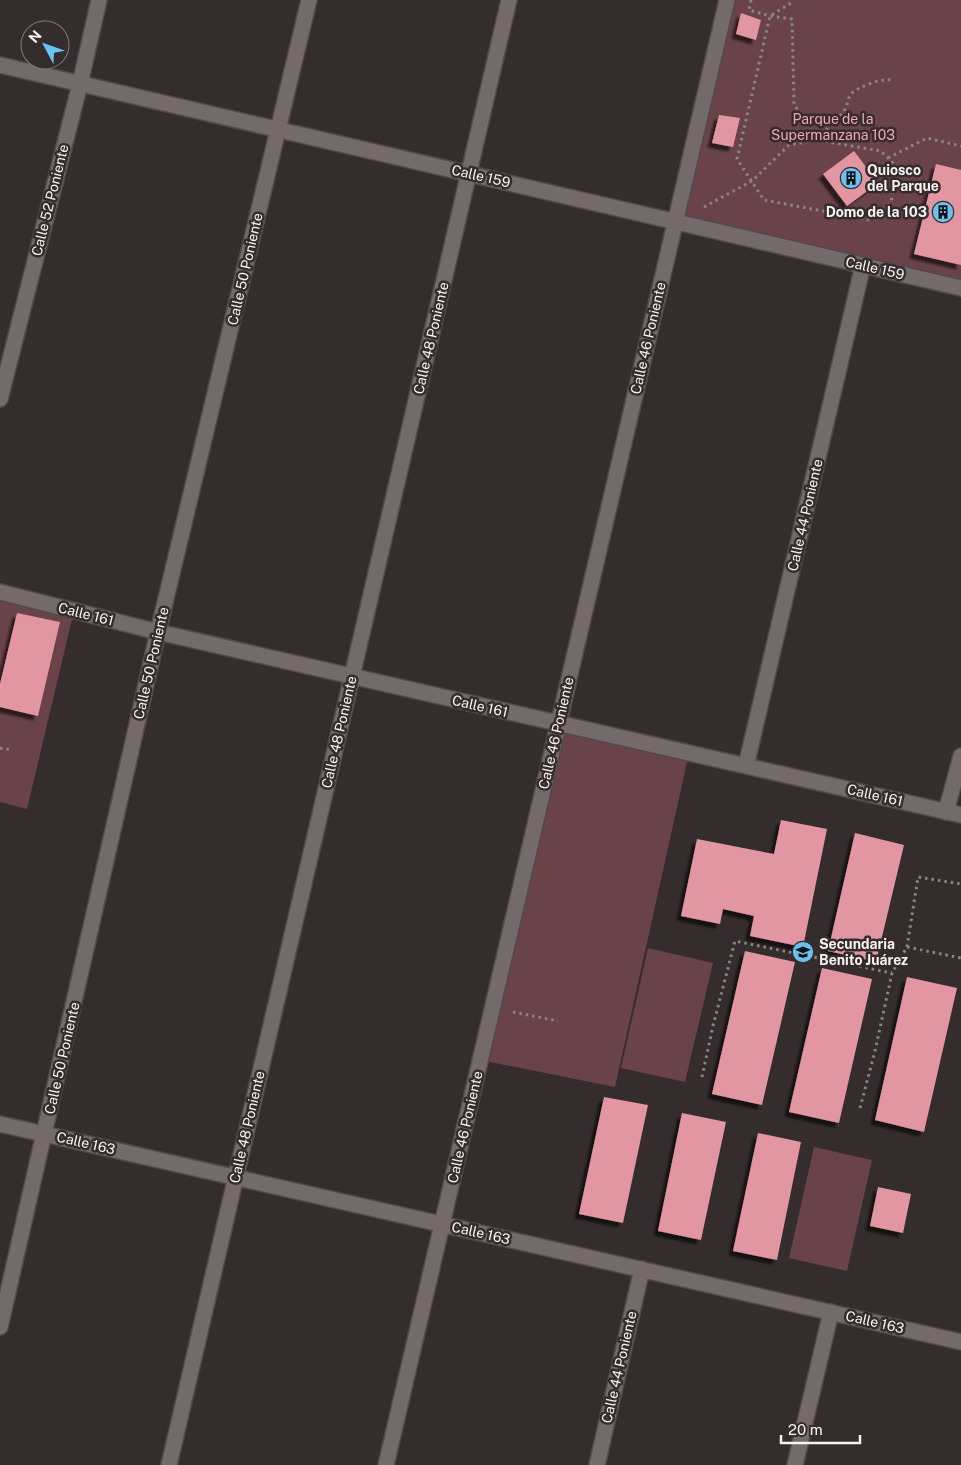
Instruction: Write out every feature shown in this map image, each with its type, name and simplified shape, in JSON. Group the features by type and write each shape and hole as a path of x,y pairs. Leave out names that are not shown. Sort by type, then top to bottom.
{"street":[{"name":"Calle 52 Poniente","path":"0,400 80,84 99,0"},
{"name":"Calle 50 Poniente","path":"0,1327 158,632 309,0"},
{"name":"Calle 48 Poniente","path":"169,1465 509,0"},
{"name":"Calle 46 Poniente","path":"386,1465 726,0"},
{"name":"Calle 159","path":"0,65 961,288"},
{"name":"Calle 44 Poniente","path":"746,766 863,265"},
{"name":"Calle 161","path":"0,592 158,632 961,815"},
{"path":"946,812 961,756"},
{"name":"Calle 163","path":"0,1124 961,1342"},
{"name":"Calle 44 Poniente","path":"596,1465 642,1269"},
{"path":"795,1465 831,1312"}],"path":[{"path":"751,0 748,10 792,19 794,104 817,140"},
{"path":"676,221 752,181 789,144 817,140 881,151 897,167 891,202 870,220 764,200 752,181 737,159 770,16 791,3 792,0"},
{"path":"817,140 846,109 847,101 852,92 887,79 891,80"},
{"path":"888,158 927,138 961,146"},
{"path":"0,748 12,750"},
{"path":"860,1108 892,973 906,947 918,877 961,884"},
{"path":"702,1077 735,941 892,973"},
{"path":"906,947 961,958"},
{"path":"492,1008 558,1021"}],"green space":[{"name":"Parque de la Supermanzana 103","path":"728,0 961,0 961,287 676,221"},
{"path":"0,592 74,611 27,809 0,802"},
{"path":"559,723 689,753 615,1087 480,1060"},
{"path":"648,948 713,963 685,1082 621,1068"},
{"path":"814,1147 872,1160 847,1271 789,1258"}],"building":[{"path":"741,13 761,20 756,40 736,34"},
{"path":"719,115 740,118 733,147 712,143"},
{"name":"Quiosco del Parque","path":"854,151 878,183 847,206 823,174"},
{"name":"Domo de la 103","path":"936,164 961,170 961,265 914,254"},
{"path":"17,613 60,622 38,716 0,707 0,684"},
{"path":"781,820 827,829 803,947 750,936 754,916 723,909 720,924 681,916 697,839 774,854"},
{"path":"855,833 904,845 876,962 828,951"},
{"path":"745,951 795,962 762,1105 712,1094"},
{"path":"822,968 872,979 839,1123 789,1112"},
{"path":"907,977 957,988 924,1132 875,1120"},
{"path":"604,1097 648,1105 623,1223 579,1214"},
{"path":"682,1113 726,1122 701,1240 658,1231"},
{"path":"758,1133 801,1142 777,1260 733,1251"},
{"path":"878,1187 911,1194 903,1233 870,1226"}],"place":[{"name":"Quiosco del Parque","path":"851,178"},
{"name":"Domo de la 103","path":"943,212"},
{"name":"Secundaria Benito Juárez","path":"803,952"}]}
